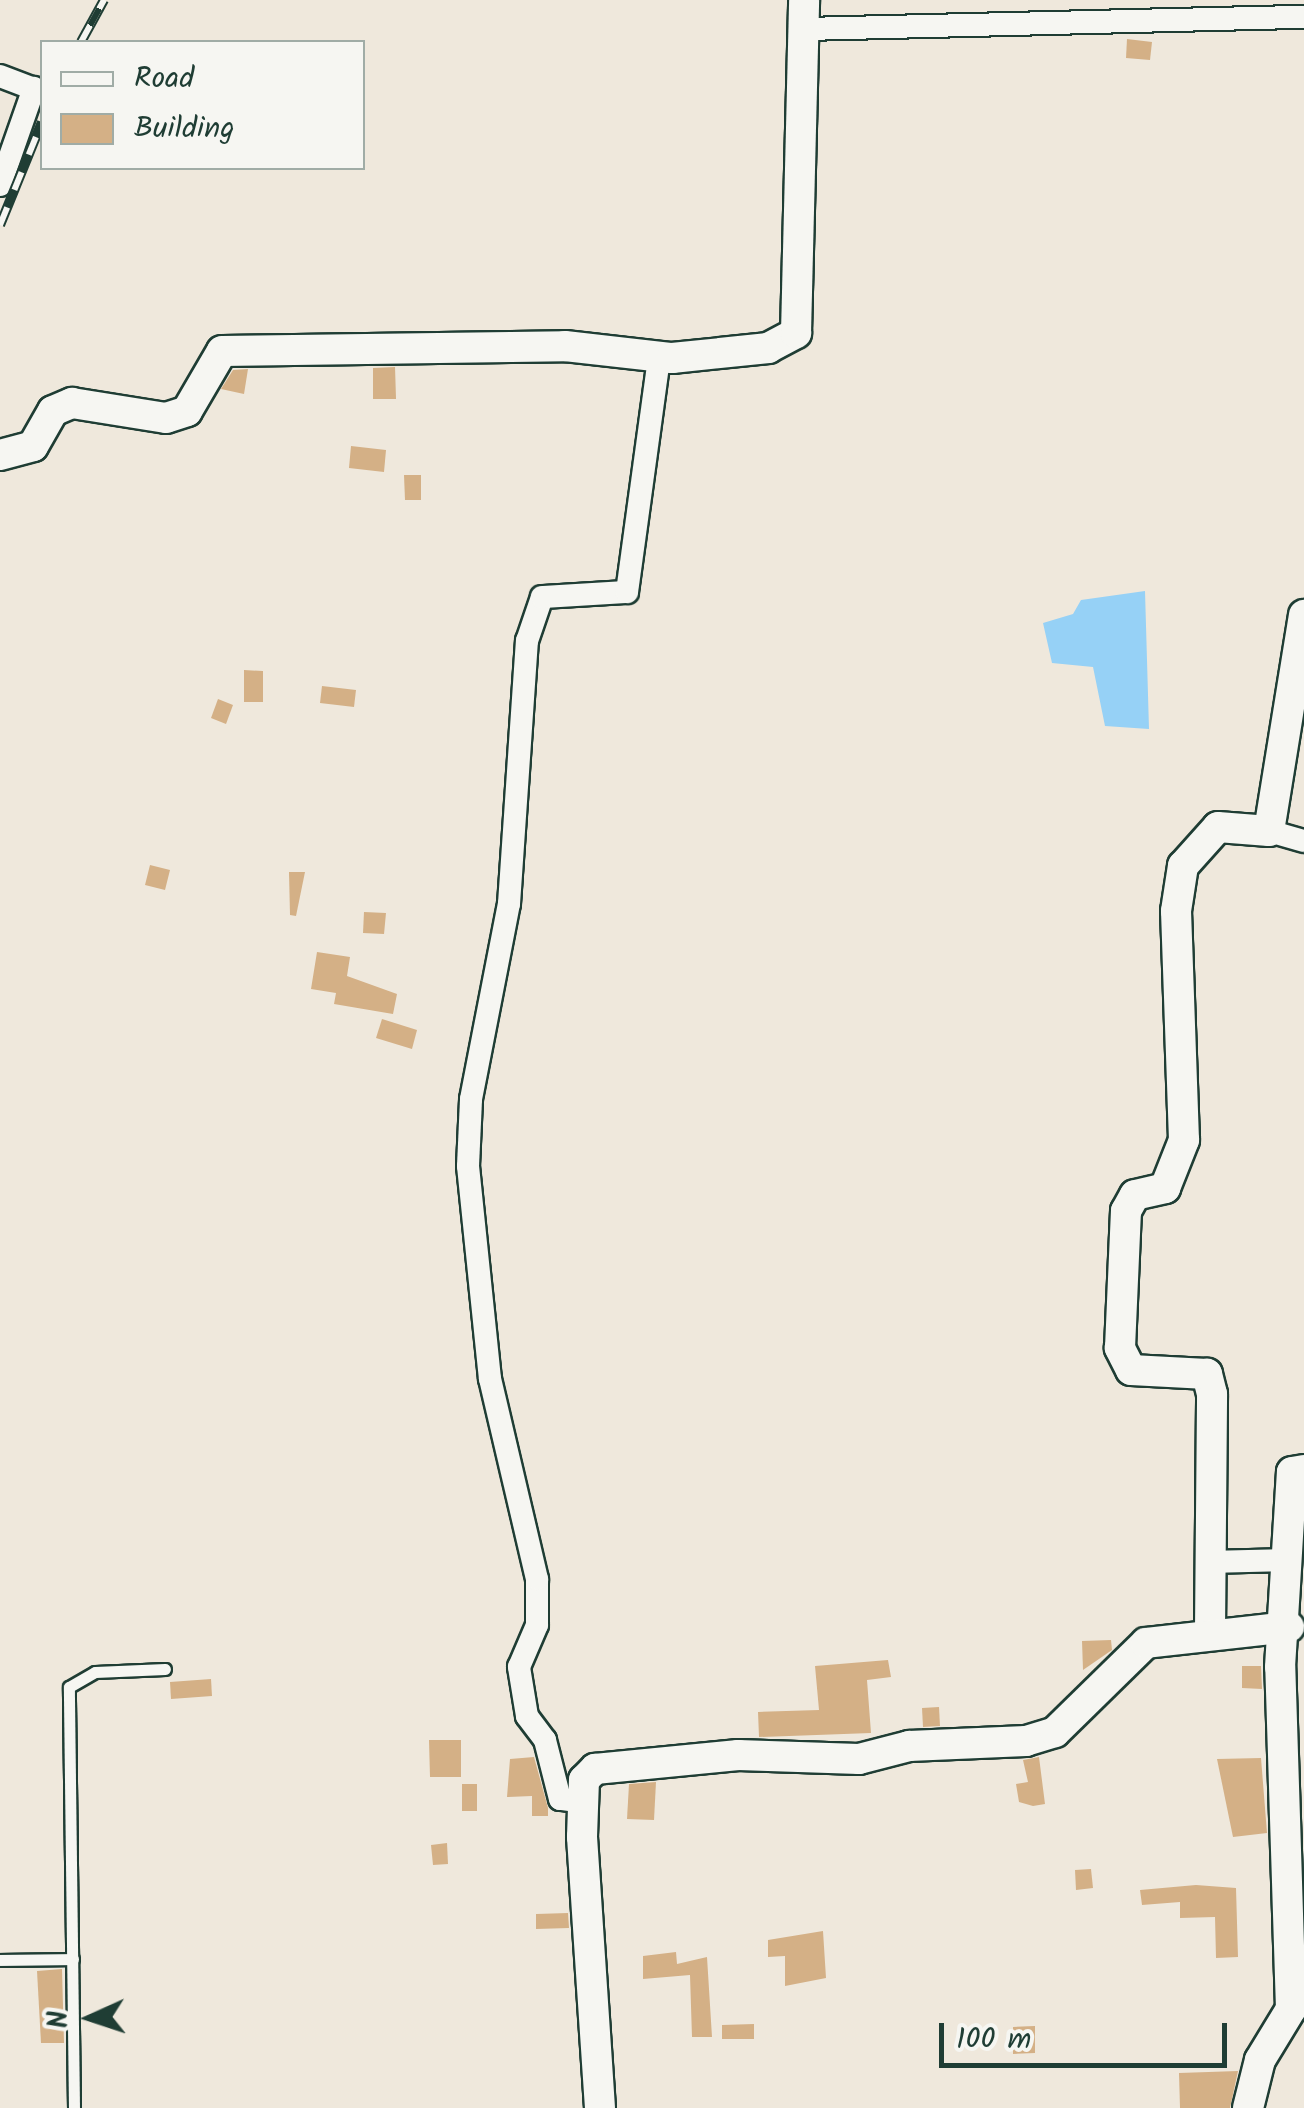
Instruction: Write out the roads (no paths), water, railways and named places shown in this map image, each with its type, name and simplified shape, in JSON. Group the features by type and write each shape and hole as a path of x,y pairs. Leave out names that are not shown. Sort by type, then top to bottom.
{"street":[{"path":"0,454 33,446 52,411 72,403 166,418 187,412 222,350 565,346 659,357 727,356 796,333 805,14 1304,16"},
{"path":"0,76 38,90 0,185"},
{"path":"586,1802 560,1799 545,1740 526,1716 519,1667 537,1624 536,1580 490,1378 468,1166 471,1099 510,904 527,641 542,597 627,592 659,357"},
{"path":"1270,831 1304,614"},
{"path":"1210,1631 1207,1374 1131,1370 1120,1348 1123,1245 1135,1195 1165,1188 1184,1140 1183,866 1218,827 1270,831 1304,841"},
{"path":"1248,2108 1260,2060 1291,2009 1280,1794 1292,1472 1304,1470"},
{"path":"1210,1562 1288,1560"},
{"path":"600,2108 584,1780 595,1769 738,1755 859,1759 909,1746 1026,1740 1055,1732 1146,1643 1210,1631 1288,1627"}],"lane":[{"path":"74,2108 69,1686 95,1672 164,1668"},
{"path":"0,1960 73,1959"}],"water":[{"path":"1145,591 1149,729 1105,726 1093,667 1052,663 1043,623 1073,614 1081,600"}],"railway":[{"path":"82,40 104,0"},
{"path":"0,225 40,127"}]}
